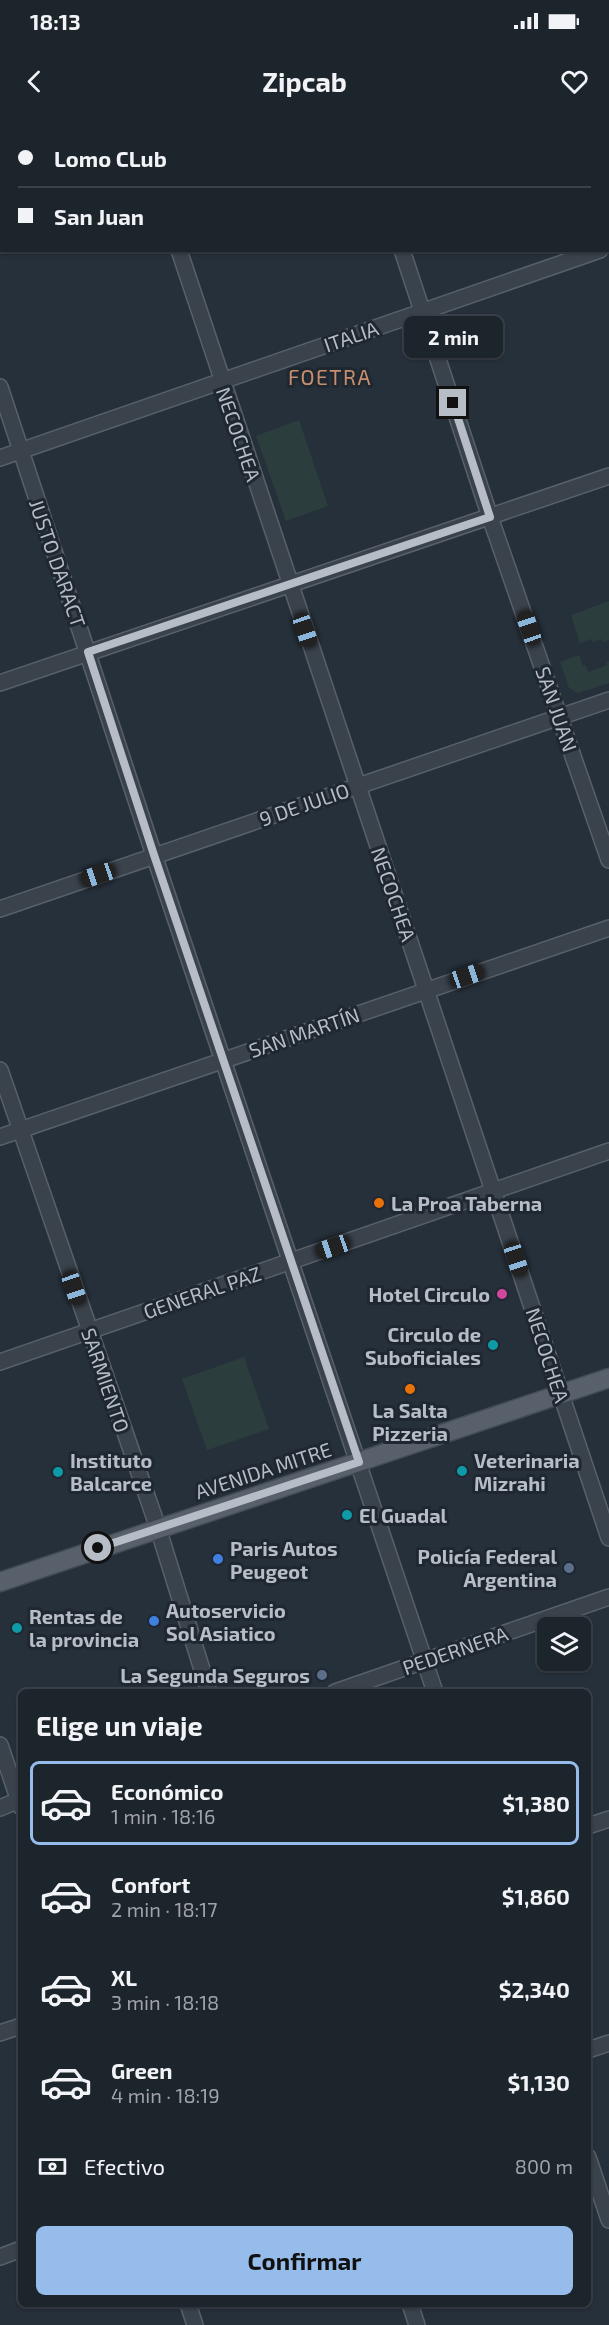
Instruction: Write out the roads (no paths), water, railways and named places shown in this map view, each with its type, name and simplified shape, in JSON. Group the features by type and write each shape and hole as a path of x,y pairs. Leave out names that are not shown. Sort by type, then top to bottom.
{"main road":[{"name":"AVENIDA MITRE","path":"0,1581 609,1378"}],"street":[{"name":"NECOCHEA","path":"179,252 609,1538"},
{"name":"SAN JUAN","path":"403,252 490,517 609,860"},
{"name":"ITALIA","path":"0,458 594,252"},
{"name":"JUSTO DARACT","path":"0,387 154,855 434,1689"},
{"path":"0,683 609,476"},
{"name":"9 DE JULIO","path":"0,909 609,700"},
{"name":"SAN MARTÍN","path":"0,1137 609,927"},
{"name":"SARMIENTO","path":"0,1070 158,1528 208,1689"},
{"name":"GENERAL PAZ","path":"0,1362 609,1151"},
{"name":"PEDERNERA","path":"344,1689 609,1597"},
{"path":"0,1745 18,1796"},
{"path":"0,1808 18,1803"},
{"path":"591,1825 609,1819"},
{"path":"0,2033 18,2027"},
{"path":"591,2049 609,2043"},
{"path":"591,2166 609,2220"},
{"path":"0,2256 18,2250"},
{"path":"189,2307 195,2325"},
{"path":"411,2307 417,2325"}],"place":[{"name":"La Proa Taberna","path":"379,1203"},
{"name":"Hotel Circulo","path":"502,1294"},
{"name":"Circulo de Suboficiales","path":"493,1345"},
{"name":"La Salta Pizzeria","path":"410,1389"},
{"name":"Veterinaria Mizrahi","path":"462,1471"},
{"name":"Instituto Balcarce","path":"58,1472"},
{"name":"El Guadal","path":"347,1515"},
{"name":"Paris Autos Peugeot","path":"218,1559"},
{"name":"Policía Federal Argentina","path":"569,1568"},
{"name":"Autoservicio Sol Asiatico","path":"154,1621"},
{"name":"Rentas de la provincia","path":"17,1628"},
{"name":"La Segunda Seguros","path":"322,1675"}],"district":[{"name":"FOETRA","path":"330,376"}]}
